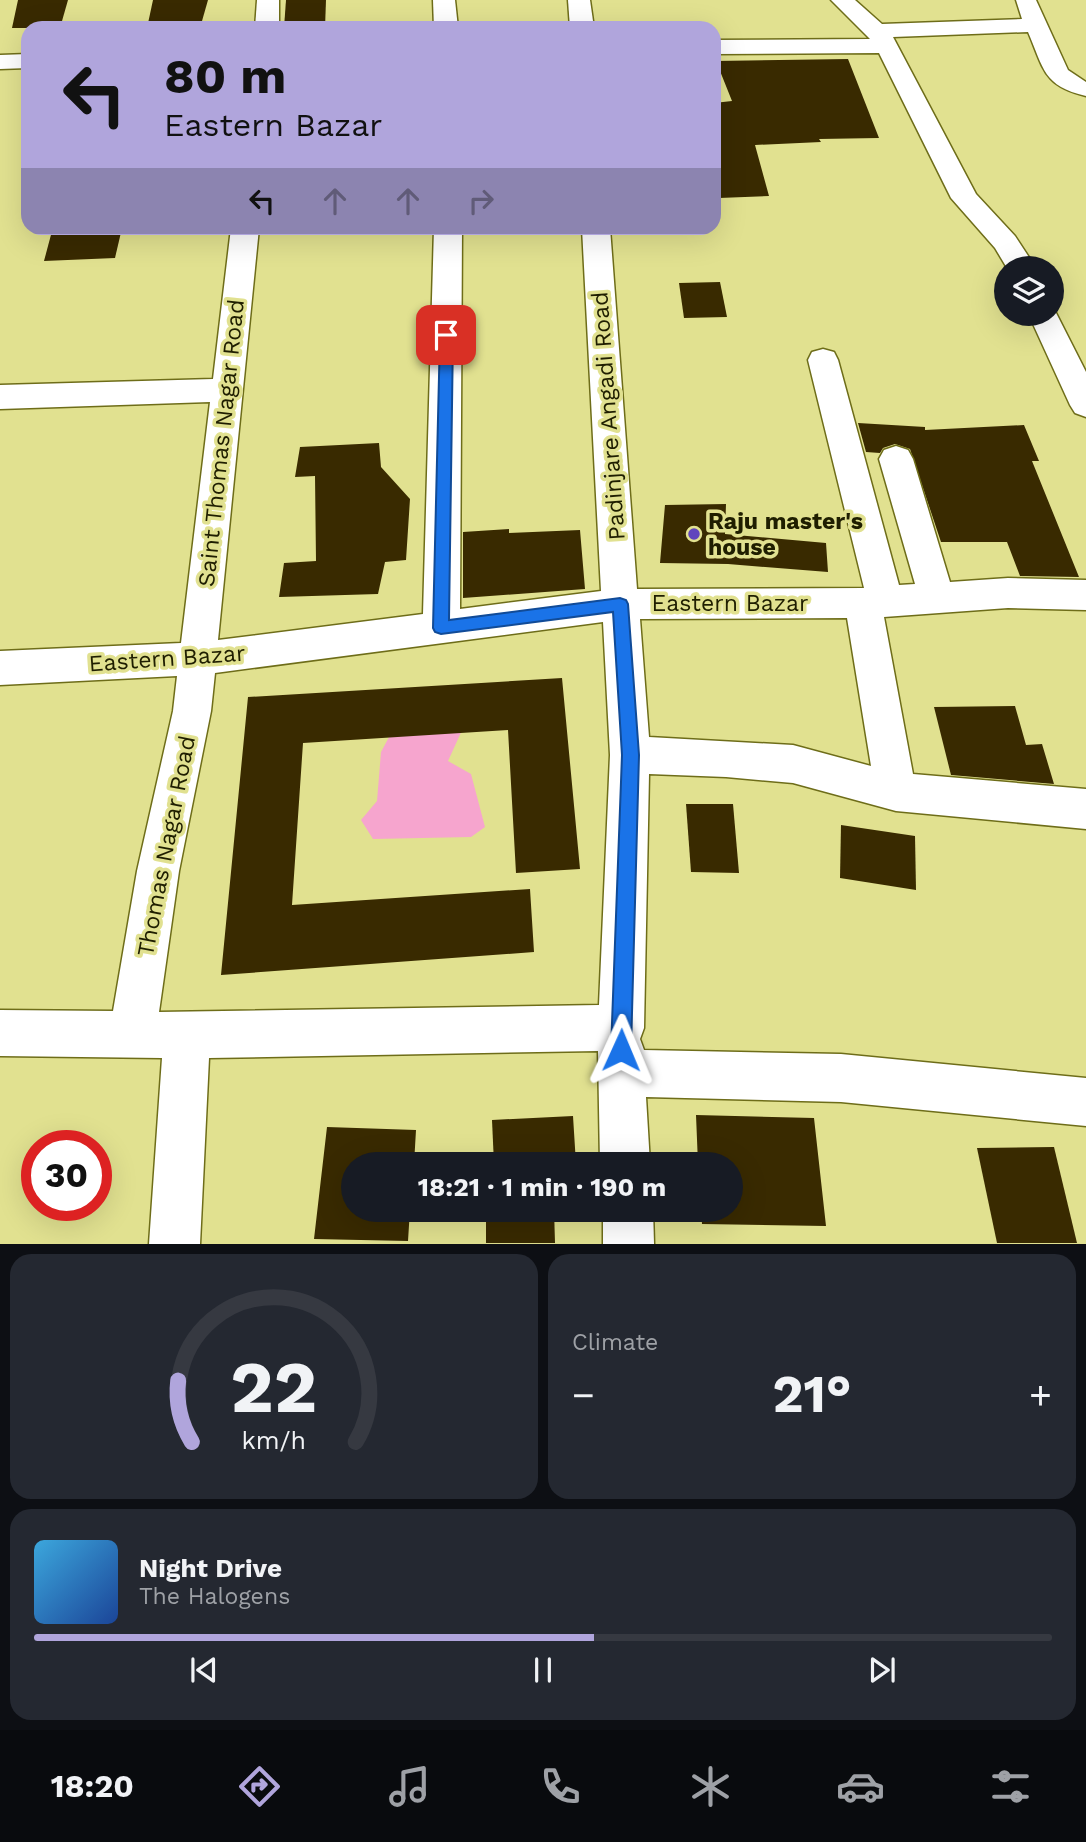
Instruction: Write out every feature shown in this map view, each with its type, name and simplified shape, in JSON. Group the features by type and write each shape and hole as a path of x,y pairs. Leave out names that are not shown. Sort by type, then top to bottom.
{"street":[{"path":"267,21 268,0"},
{"path":"444,0 446,21"},
{"path":"579,0 581,21"},
{"path":"842,0 881,38 965,198 1014,256"},
{"path":"1025,0 1058,74 1071,85 1086,89"},
{"path":"721,47 881,38 1037,25"},
{"path":"0,62 21,61"},
{"name":"Saint Thomas Nagar Road","path":"196,659 244,235"},
{"path":"441,628 448,235"},
{"name":"Padinjare Angadi Road","path":"596,235 631,755 621,1050"},
{"path":"1049,326 1086,405"},
{"path":"823,360 874,602 895,792"},
{"path":"0,397 227,390"},
{"path":"896,459 937,597"},
{"name":"Eastern Bazar","path":"0,668 196,659 620,604 874,602 1008,593 1086,595"},
{"name":"Thomas Nagar Road","path":"133,1033 155,880 173,787 192,711 196,659"},
{"path":"631,755 726,758 793,764 895,792 1086,809"},
{"path":"0,1033 133,1033 621,1050 841,1078 1086,1102"},
{"path":"174,1244 187,1035"},
{"path":"621,1050 625,1152"},
{"path":"628,1222 629,1244"}],"shaded area":[{"path":"409,700 474,704 448,761 471,774 485,827 471,837 373,839 361,820 377,801 381,752"}],"building":[{"path":"18,0 68,0 62,21 21,21 21,28 12,28"},
{"path":"153,0 208,0 202,21 148,21"},
{"path":"286,0 326,0 325,21 284,21"},
{"path":"848,59 879,138 819,139 821,142 755,145 769,196 721,198 721,102 732,101 721,74 721,61"},
{"path":"51,235 120,235 115,258 44,261"},
{"path":"720,282 727,317 684,318 679,283"},
{"path":"858,423 925,427 925,430 1024,425 1039,461 1032,461 1079,577 1020,576 1007,542 941,542 910,449 895,444 883,448 880,453 866,452"},
{"path":"379,443 381,467 410,499 406,560 385,562 378,594 279,597 284,563 316,561 315,476 295,477 300,447"},
{"path":"726,504 725,534 826,543 828,572 728,564 660,563 665,505"},
{"path":"509,529 509,533 580,530 585,589 463,598 463,532"},
{"path":"562,678 580,869 516,873 508,730 303,743 292,905 530,889 534,952 221,975 248,697"},
{"path":"1015,706 1026,745 1042,744 1054,784 951,775 934,707"},
{"path":"686,804 733,804 739,873 691,872"},
{"path":"841,825 915,836 916,890 840,878"},
{"path":"696,1115 814,1118 826,1226 702,1224 743,1222 743,1152 698,1152"},
{"path":"573,1116 575,1152 493,1152 492,1120"},
{"path":"327,1127 416,1130 415,1152 341,1152 341,1222 409,1222 408,1241 314,1239"},
{"path":"1054,1147 1077,1243 997,1243 977,1148"},
{"path":"486,1222 554,1222 555,1243 486,1243"}],"place":[{"name":"Raju master's house","path":"694,534"}],"route":[{"path":"446,335 441,628 620,604 631,755 621,1050"}]}
